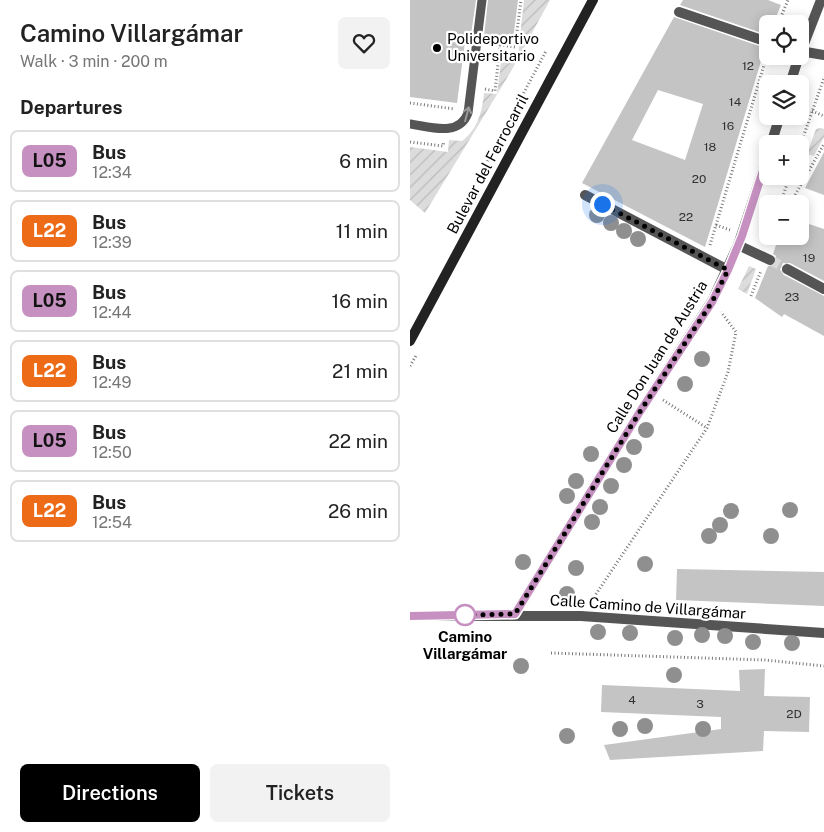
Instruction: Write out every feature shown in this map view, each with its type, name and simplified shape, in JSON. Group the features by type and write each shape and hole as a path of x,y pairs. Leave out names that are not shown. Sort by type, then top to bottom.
{"main road":[{"name":"Bulevar del Ferrocarril","path":"410,341 593,0"}],"street":[{"path":"809,30 821,0"},
{"path":"679,12 759,39"},
{"path":"809,54 824,55"},
{"name":"Calle Don Juan de Austria","path":"515,614 712,302 738,245 759,182"},
{"path":"585,194 728,270"},
{"path":"738,245 770,260"},
{"path":"787,269 824,289"},
{"name":"Calle Camino de Villargámar","path":"410,616 515,614 581,616 824,633"}],"lane":[{"path":"410,124 454,129 464,123 468,113 482,0"}],"path":[{"path":"500,45 515,47 521,0"},
{"path":"782,15 788,0"},
{"path":"706,259 765,65"},
{"path":"804,135 824,78"},
{"path":"812,111 824,116"},
{"path":"795,195 824,144"},
{"path":"581,616 707,428 728,372 736,332 712,302"},
{"path":"653,393 707,428"},
{"path":"551,653 765,660 824,666"}],"shaded area":[{"path":"524,0 550,0 510,73 425,213 410,200 410,147 448,152 449,140 462,141 472,131 482,107 484,93 497,94 502,54 518,55"},
{"path":"816,129 824,129 824,137 814,156 809,155 809,148"},
{"path":"749,266 756,269 747,294 738,289"}],"building":[{"name":"Polideportivo Universitario","path":"410,0 476,0 471,35 466,34 457,103 410,97"},
{"path":"488,0 518,0 513,40 484,36"},
{"path":"683,0 768,0 781,5 777,15 759,15 759,32 680,5"},
{"path":"674,17 759,46 760,65 705,247 582,183","holes":["658,90 703,104 685,160 632,140"]},
{"path":"824,152 824,195 805,188 809,185 809,180"},
{"path":"809,224 824,229 824,281 790,263 783,263 780,270 784,275 824,296 824,336 784,314 782,317 755,298 768,266 774,266 776,262 776,256 773,254 776,245 809,245"},
{"path":"677,569 824,572 824,606 676,600"},
{"path":"765,669 764,696 810,697 809,732 764,731 763,751 610,760 604,745 721,729 721,717 601,712 602,685 740,691 739,670"}],"tunnel":[{"path":"770,260 787,269"}],"bus line":[{"name":"L05","path":"410,616 515,614 641,410 712,302 742,236 759,183"}],"place":[{"name":"Polideportivo Universitario","path":"437,48"},
{"name":"Camino Villargámar","path":"465,615"}],"route":[{"path":"465,615 515,614 641,410 712,302 728,270 602,204"}]}
